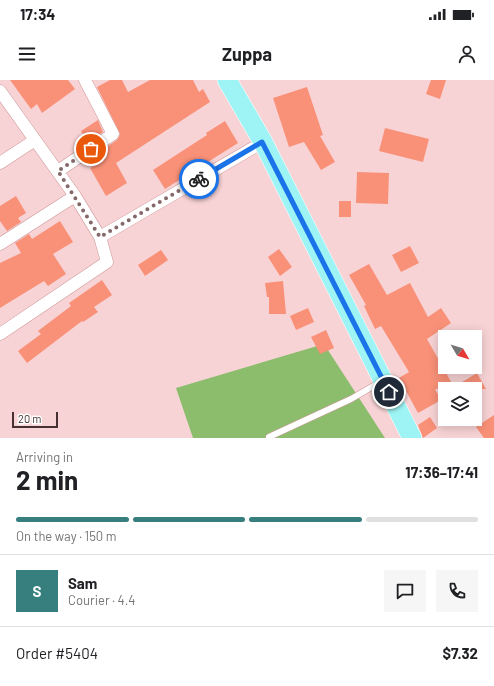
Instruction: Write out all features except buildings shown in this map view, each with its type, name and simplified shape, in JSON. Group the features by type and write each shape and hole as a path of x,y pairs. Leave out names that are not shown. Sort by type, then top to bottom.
{"main road":[{"path":"227,80 262,142 412,438"}],"street":[{"path":"58,171 114,134 85,80"},
{"path":"0,90 75,196 100,237 108,262 0,334"},
{"path":"0,162 35,140"},
{"path":"100,237 262,142"},
{"path":"0,244 75,196"}],"lane":[{"path":"269,437 351,399 383,380"}],"green space":[{"path":"324,344 385,438 193,438 176,388"}],"way so far":[{"path":"91,149 58,171 100,237 199,179"}],"route":[{"path":"199,179 262,142 389,392"}]}
